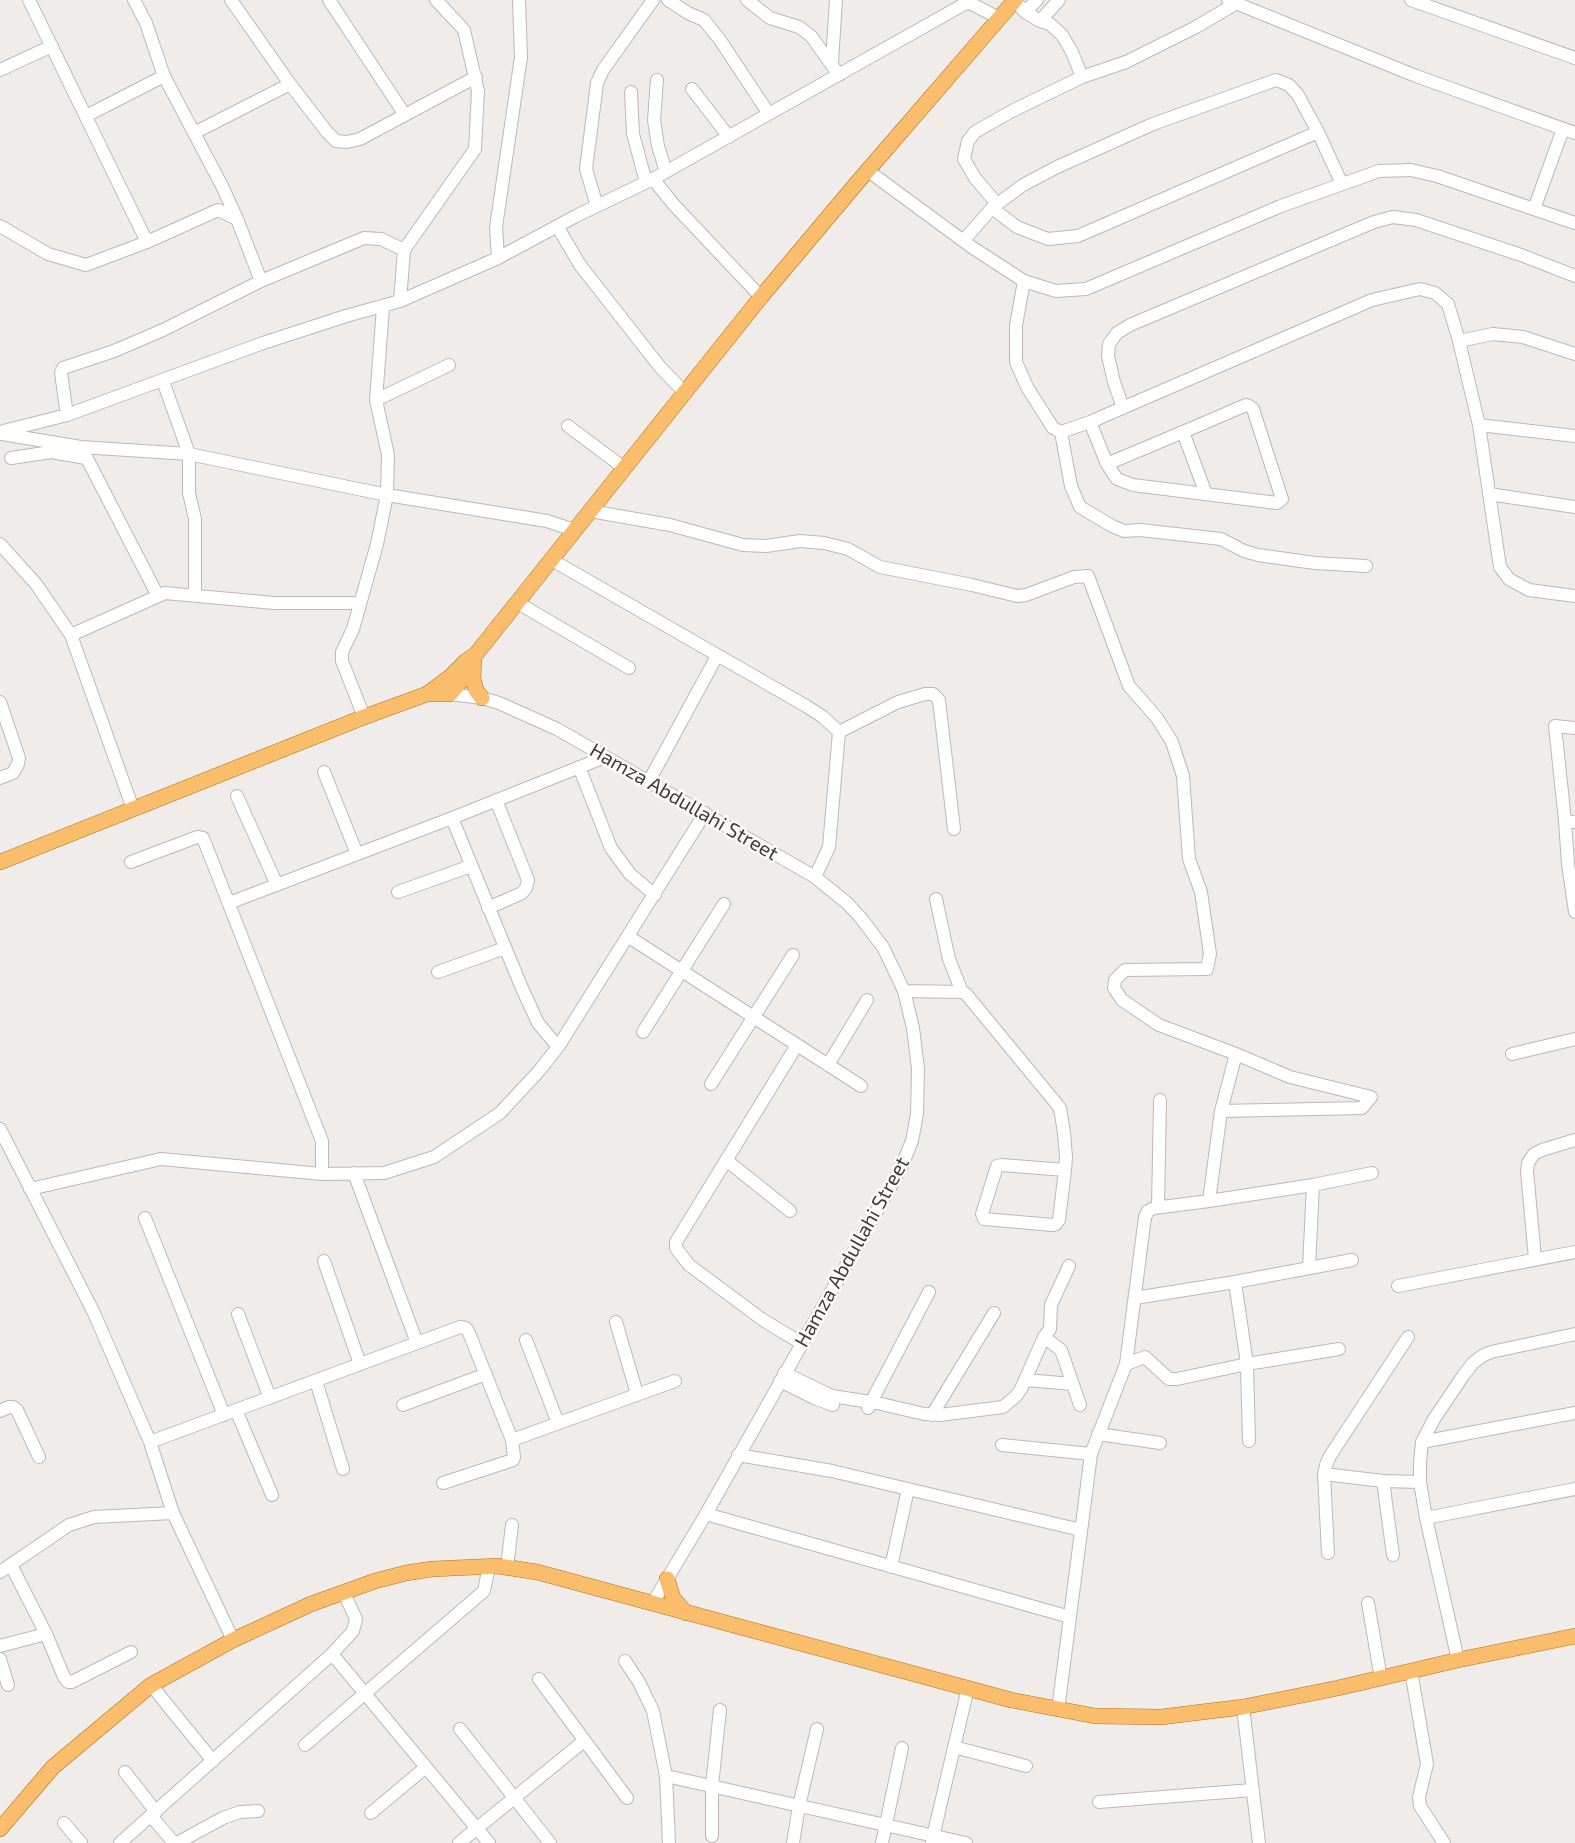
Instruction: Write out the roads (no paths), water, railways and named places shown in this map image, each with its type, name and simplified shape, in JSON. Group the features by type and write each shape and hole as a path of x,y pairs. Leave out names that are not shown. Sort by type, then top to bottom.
{"main road":[{"path":"427,694 450,693 574,530 761,297 999,18 1018,4"},
{"path":"0,862 427,694 450,677 466,661 475,661"},
{"path":"475,661 473,678 476,690 482,698"},
{"path":"450,677 448,684 450,693"},
{"path":"0,1829 52,1767 151,1685 233,1640 311,1604 375,1581 406,1573 442,1568 489,1566 537,1572 1015,1701 1095,1716 1161,1717 1243,1707 1381,1679 1458,1659 1575,1636"},
{"path":"667,1580 673,1598 686,1613"}],"street":[{"path":"29,0 147,242"},
{"path":"134,0 146,24 164,76 222,186 261,281"},
{"path":"231,0 290,84 336,141 360,140 476,77"},
{"path":"329,0 405,115"},
{"path":"400,301 404,250 475,149 478,91 464,30 436,0"},
{"path":"498,258 496,227 521,57 519,0"},
{"path":"597,206 586,169 597,83 603,70 653,0"},
{"path":"668,0 704,20 769,114"},
{"path":"747,0 770,18 799,27 811,36 832,62 839,75"},
{"path":"832,62 836,0"},
{"path":"1018,4 1036,0"},
{"path":"1040,21 1059,0"},
{"path":"1412,0 1575,58"},
{"path":"0,433 67,415 263,343 400,301 498,258 557,226 650,181 966,1 999,18"},
{"path":"1318,132 1078,236 1048,239 1017,227 995,206 964,159 968,141 975,132 1082,77 1126,62 1196,27 1231,2 1416,76 1569,131 1534,209"},
{"path":"1018,4 1040,21 1050,24 1062,35 1082,77"},
{"path":"0,70 52,46"},
{"path":"86,116 164,76"},
{"path":"657,80 654,120 658,146 666,172"},
{"path":"964,240 995,206 1023,185 1153,124 1276,80 1289,85 1299,95 1342,183"},
{"path":"194,132 290,84"},
{"path":"692,89 729,137"},
{"path":"631,92 633,134 650,181 761,297"},
{"path":"867,171 1024,281 1056,291 1086,288 1281,206 1379,171 1411,170 1437,176 1575,223"},
{"path":"218,210 222,186"},
{"path":"0,226 48,254 86,265 147,242 218,210 237,219"},
{"path":"1123,408 1108,356 1109,344 1117,333 1130,325 1374,222 1393,217 1416,220 1521,255 1575,276"},
{"path":"557,226 580,265 660,367 684,393"},
{"path":"67,415 61,373 63,368 114,351 163,330 261,281 364,238 381,239 404,250"},
{"path":"1024,281 1016,325 1016,362 1027,387 1053,428 1061,432 1123,408 1372,300 1420,289 1435,293 1448,304 1479,425 1500,567 1509,579 1529,590 1575,596"},
{"path":"364,717 342,661 342,652 353,628 377,544 387,495 388,454 376,400 383,307"},
{"path":"1459,341 1493,334 1523,338 1575,354"},
{"path":"376,400 449,365"},
{"path":"163,381 189,454 189,493 195,519 195,594"},
{"path":"1090,422 1107,464 1117,478 1133,485 1276,503 1282,500 1253,409 1246,405 1107,464"},
{"path":"1479,425 1575,436"},
{"path":"568,426 624,468"},
{"path":"1061,432 1071,486 1080,507 1112,526 1125,531 1221,539 1244,551 1258,555 1315,563 1366,566"},
{"path":"1184,432 1206,494"},
{"path":"0,433 83,453 158,596"},
{"path":"11,458 51,453 189,454 387,495 547,521 574,530"},
{"path":"1489,494 1575,507"},
{"path":"590,511 670,525 743,545 766,546 800,541 824,543 848,549 880,567 1017,596 1026,595 1074,577 1088,576 1129,686 1157,718 1172,742 1183,776 1189,859 1201,891 1210,954 1207,969 1125,970 1115,980 1114,988 1122,1000 1159,1025 1290,1077 1371,1097 1362,1108 1221,1111"},
{"path":"0,543 36,584 71,635 133,809"},
{"path":"552,560 806,706 823,717 839,732"},
{"path":"71,635 165,593 274,603 359,603"},
{"path":"518,603 628,668"},
{"path":"649,781 717,656"},
{"name":"Hamza Abdullahi Street","path":"450,693 482,698 557,729 815,877 861,917 883,947 904,991 913,1028 918,1069 917,1114 912,1141 901,1168 706,1514 652,1604"},
{"path":"839,732 898,702 933,694 939,700 954,830"},
{"path":"0,702 19,758 13,772 0,778"},
{"path":"1575,728 1555,726 1570,822 1568,864 1575,912"},
{"path":"815,877 829,847 839,732"},
{"path":"230,903 605,757"},
{"path":"579,767 611,849 630,874 655,895"},
{"path":"324,772 357,854"},
{"path":"237,796 277,885"},
{"path":"488,908 522,893 528,880 496,800"},
{"path":"30,1189 161,1160 322,1174 384,1173 434,1157 500,1113 558,1047 705,813"},
{"path":"452,818 538,1023 558,1047"},
{"path":"131,862 203,838 322,1141 322,1174"},
{"path":"398,892 471,866"},
{"path":"936,900 949,959 962,992"},
{"path":"642,1032 724,904"},
{"path":"629,937 861,1086"},
{"path":"438,972 505,948"},
{"path":"711,1084 792,955"},
{"path":"904,991 962,992 966,994 1060,1108 1066,1157 1065,1170 1059,1220 1053,1226 984,1219 982,1214 997,1166 1065,1170"},
{"path":"828,1065 867,1000"},
{"path":"1512,1054 1575,1039"},
{"path":"797,1045 676,1242 676,1248 689,1264 763,1320 801,1343"},
{"path":"1209,1202 1221,1111 1236,1054"},
{"path":"1158,1207 1161,1100"},
{"path":"0,1129 94,1313 150,1442 173,1513 233,1640"},
{"path":"1535,1259 1527,1183 1528,1162 1534,1154 1542,1150 1575,1140"},
{"path":"726,1160 790,1211"},
{"path":"354,1173 417,1343"},
{"path":"1058,1710 1091,1454 1126,1364 1145,1217 1148,1211 1158,1207 1209,1202 1372,1173"},
{"path":"1309,1267 1313,1185"},
{"path":"145,1218 224,1414"},
{"path":"1398,1286 1575,1252"},
{"path":"324,1260 360,1364"},
{"path":"1135,1298 1352,1260"},
{"path":"782,1377 832,1396 932,1415 1003,1407 1016,1396 1026,1380 1044,1336 1050,1329 1051,1305 1069,1266"},
{"path":"1235,1282 1247,1364 1249,1441"},
{"path":"872,1405 929,1292"},
{"path":"932,1415 994,1313"},
{"path":"238,1314 270,1398"},
{"path":"615,1322 637,1394"},
{"path":"150,1442 460,1327 466,1328 469,1333 512,1440 514,1454 513,1460 443,1483"},
{"path":"1458,1659 1420,1482 1422,1442 1434,1419 1463,1376 1482,1356 1575,1334"},
{"path":"1044,1336 1061,1350 1080,1405"},
{"path":"1328,1553 1324,1474 1330,1456 1408,1337"},
{"path":"526,1340 558,1423"},
{"path":"1126,1364 1145,1357 1170,1379 1177,1379 1247,1364 1339,1349"},
{"path":"403,1405 486,1374"},
{"path":"1026,1380 1072,1384"},
{"path":"316,1381 343,1469"},
{"path":"512,1440 675,1381"},
{"path":"0,1411 9,1407 17,1410 39,1457"},
{"path":"236,1410 272,1495"},
{"path":"1422,1442 1575,1413"},
{"path":"1098,1434 1160,1443"},
{"path":"1002,1444 1091,1454"},
{"path":"738,1455 832,1471 1081,1530"},
{"path":"1324,1474 1420,1482"},
{"path":"1383,1480 1393,1555"},
{"path":"1426,1518 1575,1488"},
{"path":"891,1567 908,1489"},
{"path":"0,1572 69,1525 94,1517 173,1513"},
{"path":"706,1514 1070,1617"},
{"path":"507,1567 512,1524"},
{"path":"11,1565 68,1682 131,1653"},
{"path":"305,1745 484,1591 489,1566"},
{"path":"120,1843 332,1654 353,1631 356,1619 344,1593"},
{"path":"1368,1603 1381,1679"},
{"path":"0,1646 46,1634"},
{"path":"332,1654 489,1843"},
{"path":"0,1659 8,1685"},
{"path":"625,1661 639,1682 653,1711 666,1776 669,1843"},
{"path":"1411,1671 1427,1764 1419,1797 1420,1806 1444,1843"},
{"path":"539,1680 627,1798"},
{"path":"151,1685 213,1761"},
{"path":"933,1839 968,1688"},
{"path":"1243,1707 1259,1843"},
{"path":"712,1836 712,1786 720,1710"},
{"path":"460,1729 550,1843"},
{"path":"793,1843 799,1806 818,1729"},
{"path":"459,1843 584,1741"},
{"path":"954,1747 1026,1766"},
{"path":"882,1843 902,1748"},
{"path":"371,1813 426,1767"},
{"path":"125,1772 176,1843 223,1818 240,1812 258,1811"},
{"path":"666,1776 886,1825 933,1839 966,1843"},
{"path":"1099,1802 1252,1790"},
{"path":"64,1823 81,1843"}]}
